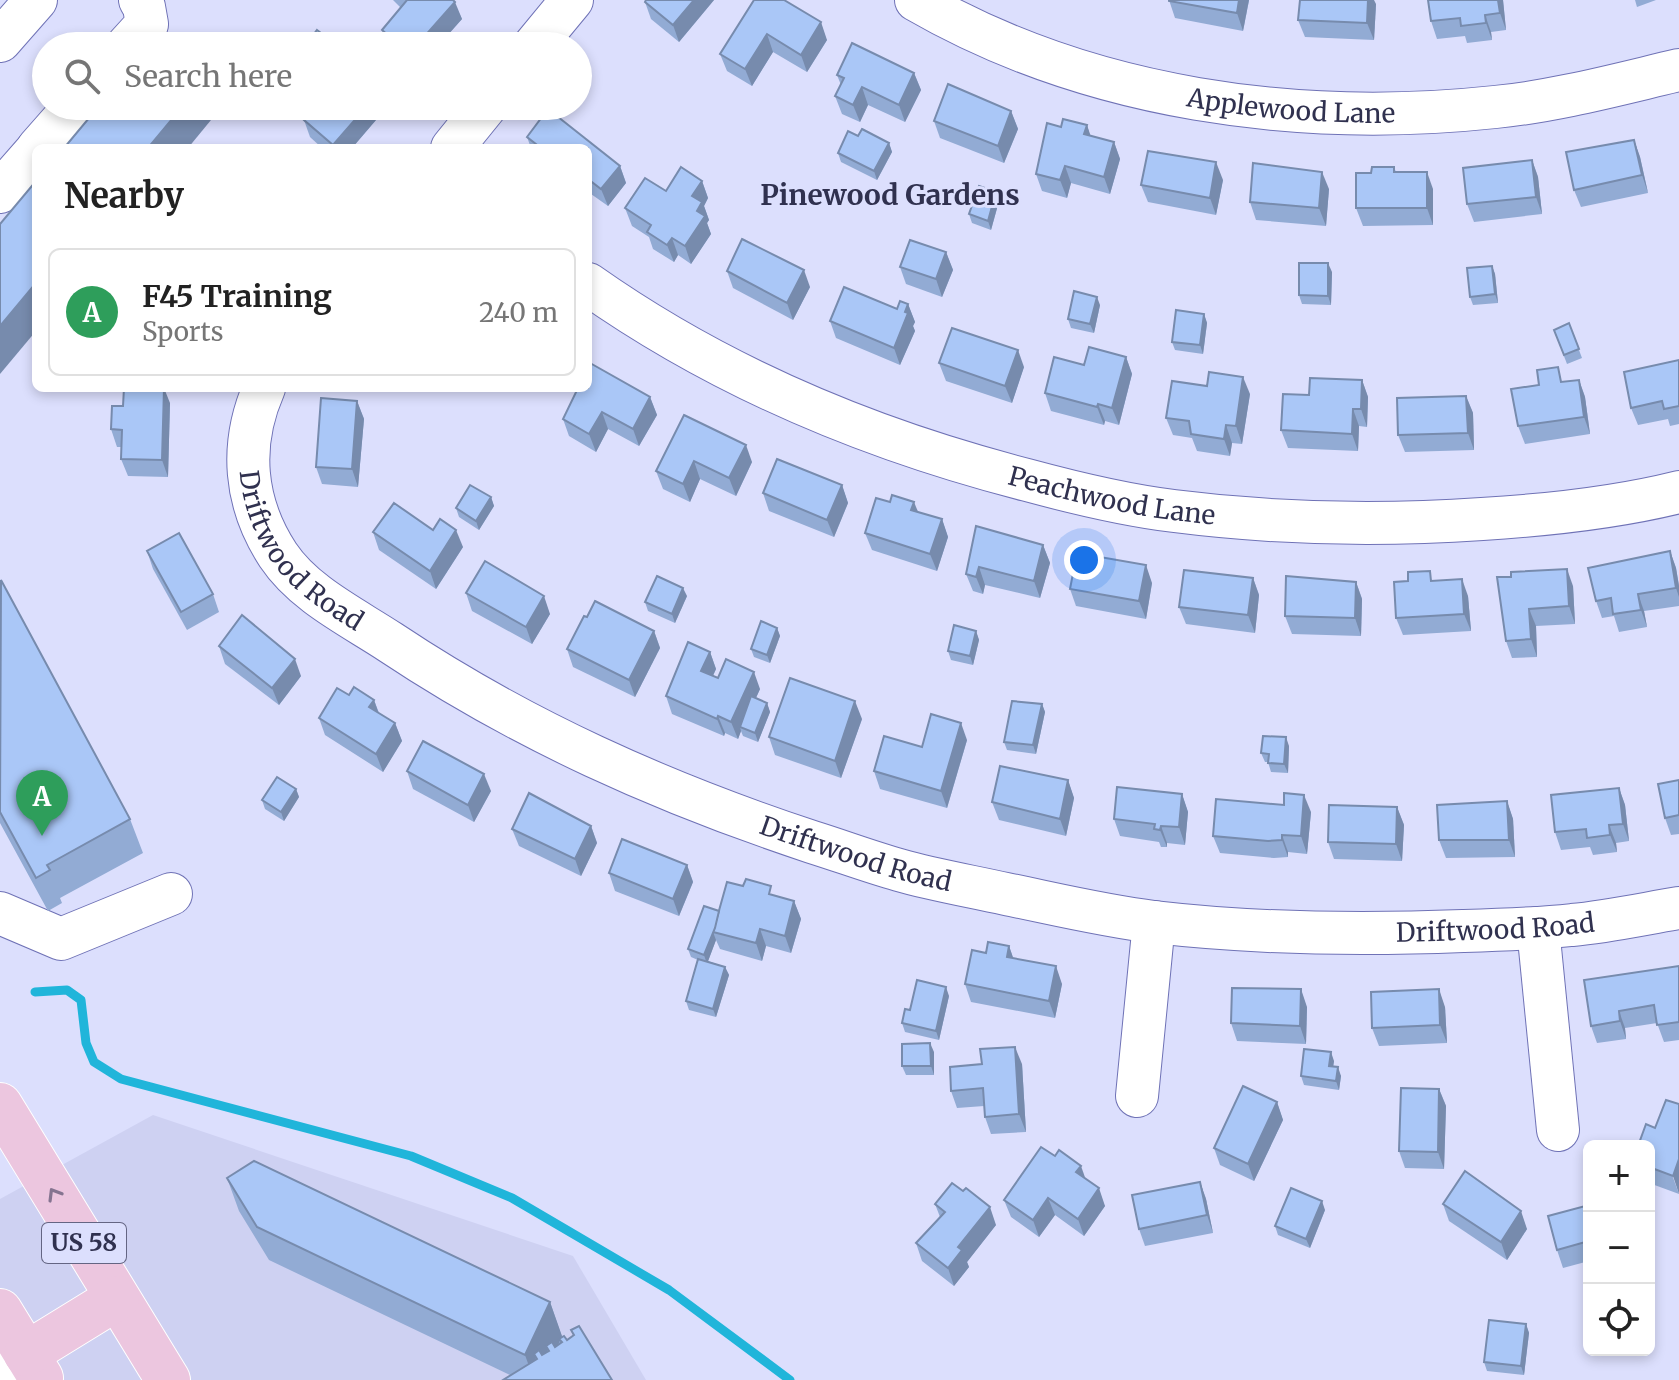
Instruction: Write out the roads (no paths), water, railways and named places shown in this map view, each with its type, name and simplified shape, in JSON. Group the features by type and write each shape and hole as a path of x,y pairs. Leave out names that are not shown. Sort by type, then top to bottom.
{"main road":[{"name":"US 58","path":"0,1105 168,1380"},
{"path":"0,1311 23,1368 117,1298"}],"street":[{"path":"0,41 36,0"},
{"path":"140,0 147,24 140,32"},
{"path":"546,32 572,0"},
{"name":"Applewood Lane","path":"916,0 991,38 1070,67 1225,104 1318,114 1408,114 1498,107 1679,70"},
{"path":"41,144 63,120"},
{"path":"455,144 475,120"},
{"path":"0,192 32,155"},
{"name":"Peachwood Lane","path":"592,286 694,350 773,391 859,428 966,465 1087,496 1173,511 1310,523 1417,524 1516,517 1645,501 1679,492"},
{"name":"Driftwood Road","path":"262,392 253,411 247,442 248,472 261,522 279,557 306,586 464,690 552,738 651,784 769,828 901,871 1154,922 1281,933 1345,934 1538,928 1679,908"},
{"path":"0,913 61,939 171,894"},
{"path":"1137,1096 1154,922"},
{"path":"1538,928 1558,1130"}],"waterway":[{"path":"35,992 67,990 81,1000 86,1043 94,1062 121,1079 411,1156 512,1198 669,1290 790,1380"}],"place":[{"name":"F45 Training","path":"42,836"}],"district":[{"name":"Pinewood Gardens","path":"890,195"}]}
